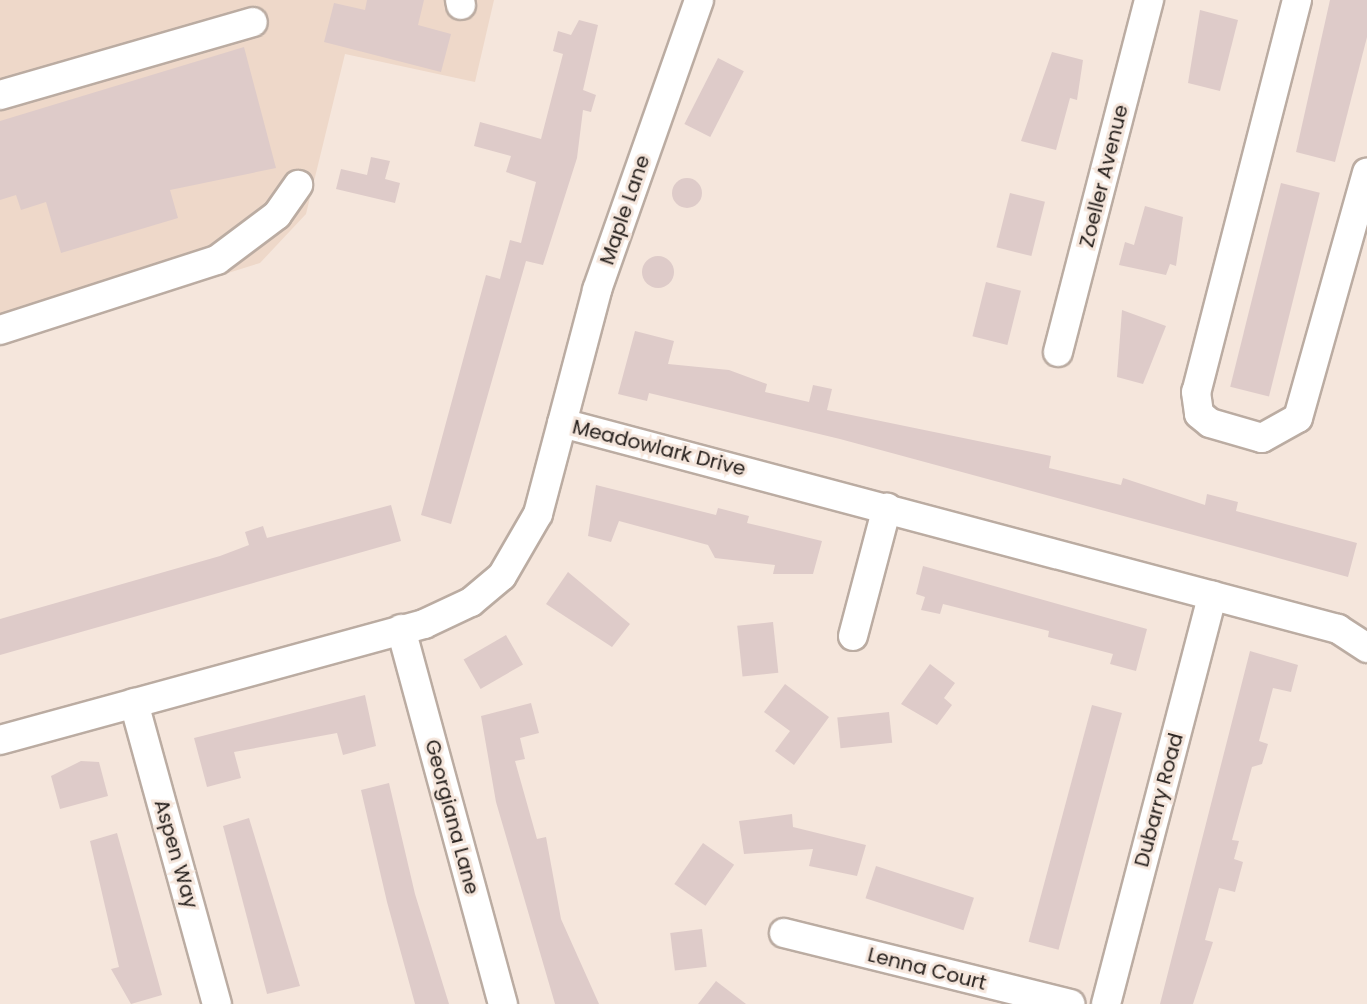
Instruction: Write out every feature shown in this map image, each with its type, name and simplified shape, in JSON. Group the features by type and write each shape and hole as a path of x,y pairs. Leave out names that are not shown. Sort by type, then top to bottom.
{"street":[{"name":"Maple Lane","path":"562,423 597,290 699,0"},
{"name":"Zoeller Avenue","path":"1058,352 1149,0"},
{"path":"1297,0 1196,392 1199,414 1210,423 1262,438 1298,418 1367,173"},
{"path":"0,95 253,22"},
{"path":"0,330 217,260 277,215 298,185"},
{"name":"Meadowlark Drive","path":"0,740 401,629 471,602 509,568 535,523 562,423 1338,629 1367,648"},
{"path":"853,636 887,507"},
{"name":"Dubarry Road","path":"1106,1004 1212,596"},
{"name":"Georgiana Lane","path":"401,629 503,1004"},
{"name":"Aspen Way","path":"134,703 217,1004"},
{"name":"Lenna Court","path":"784,933 1070,1004"}],"shaded area":[{"path":"0,0 494,0 475,82 345,54 306,214 260,263 0,344"}],"building":[{"path":"367,0 424,0 418,25 451,34 441,72 324,42 334,3 365,10"},
{"path":"1330,0 1367,0 1367,37 1335,162 1296,152"},
{"path":"1200,10 1238,20 1220,91 1188,83"},
{"path":"579,20 598,25 583,90 596,95 591,112 583,110 577,158 543,265 526,261 451,524 421,515 486,275 500,279 510,240 521,243 536,182 506,172 511,156 474,146 480,122 541,139 563,54 553,51 558,31 571,35"},
{"path":"244,47 276,168 170,190 178,218 61,253 46,202 21,210 16,195 0,200 0,121"},
{"path":"1052,52 1083,60 1077,100 1070,98 1056,150 1021,141"},
{"path":"718,58 744,71 710,137 684,124"},
{"path":"371,157 390,161 385,179 400,183 395,203 336,189 341,169 367,175"},
{"path":"687,178 698,182 702,193 698,204 687,208 676,204 672,193 676,182"},
{"path":"1281,183 1320,193 1269,396 1230,387"},
{"path":"1010,193 1045,202 1031,256 996,247"},
{"path":"1145,206 1183,217 1176,266 1170,264 1166,275 1119,265 1125,242 1134,245"},
{"path":"658,256 669,261 674,272 669,283 658,288 647,283 642,272 647,261"},
{"path":"986,282 1021,291 1007,345 972,336"},
{"path":"1122,310 1166,326 1143,384 1117,377"},
{"path":"635,331 674,341 668,364 729,370 767,384 765,392 809,402 813,385 832,389 827,410 1051,456 1049,468 1121,485 1123,478 1205,505 1207,494 1238,502 1236,511 1357,543 1348,577 840,439 649,393 647,401 618,394"},
{"path":"596,485 716,515 718,508 749,516 747,523 822,541 813,574 773,574 775,565 715,558 708,545 619,521 611,542 588,536"},
{"path":"391,505 401,541 0,655 0,619 220,556 249,545 245,532 263,526 267,538"},
{"path":"923,566 1147,629 1136,671 1110,664 1113,654 1048,637 1049,631 943,604 940,614 921,610 925,597 916,594"},
{"path":"568,572 630,624 612,647 546,604"},
{"path":"773,622 778,673 743,676 737,626"},
{"path":"506,635 523,664 481,689 464,660"},
{"path":"1250,651 1298,665 1291,692 1273,688 1259,741 1268,744 1262,764 1252,767 1232,840 1239,841 1234,859 1243,862 1235,892 1219,888 1205,940 1213,942 1193,1004 1160,1004"},
{"path":"930,664 955,683 944,698 952,705 937,725 901,704"},
{"path":"785,684 829,717 794,765 775,751 790,731 764,712"},
{"path":"365,695 376,746 343,755 337,733 234,752 241,778 207,787 194,738"},
{"path":"531,703 539,733 520,738 525,759 515,761 537,839 546,837 561,919 599,1004 555,1004 496,802 481,716"},
{"path":"1092,705 1122,713 1059,950 1029,942"},
{"path":"889,712 892,743 841,748 837,717"},
{"path":"81,761 99,762 108,796 60,809 51,776"},
{"path":"389,783 415,894 449,1004 415,1004 387,902 361,790"},
{"path":"792,814 793,827 866,845 857,876 809,866 813,849 744,854 739,821"},
{"path":"249,818 300,986 267,994 223,826"},
{"path":"117,833 162,995 131,1004 111,969 119,967 90,841"},
{"path":"703,843 734,865 705,906 674,884"},
{"path":"876,866 974,898 963,930 865,898"},
{"path":"702,929 707,967 675,971 670,933"},
{"path":"716,981 746,1004 698,1004"}]}
